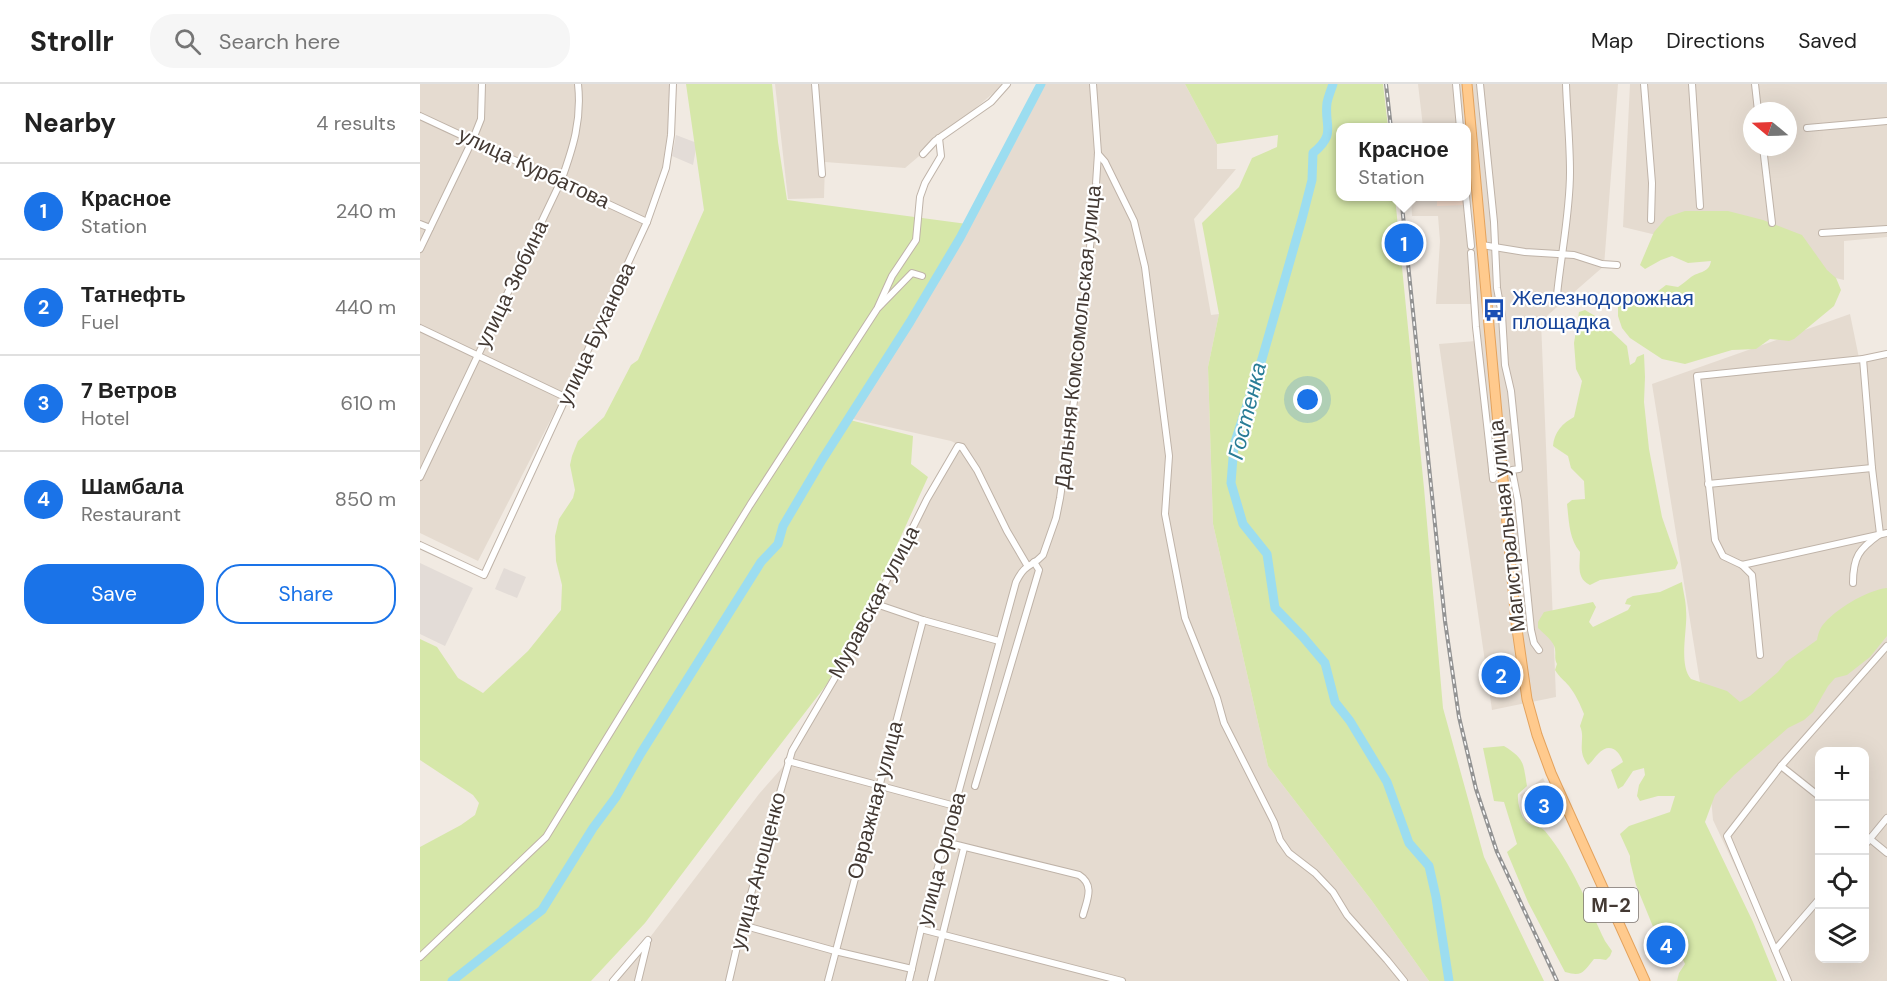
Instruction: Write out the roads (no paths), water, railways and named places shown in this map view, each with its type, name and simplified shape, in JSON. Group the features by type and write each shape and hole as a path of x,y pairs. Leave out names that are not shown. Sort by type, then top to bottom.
{"main road":[{"name":"Магистральная улица","path":"1467,84 1471,123"},
{"name":"Магистральная улица","path":"1471,127 1482,245 1496,459 1500,473 1527,699 1545,758 1645,981"}],"street":[{"path":"420,249 481,119 482,84"},
{"name":"улица Зюбина","path":"420,477 561,181 575,141 578,84"},
{"name":"улица Буханова","path":"420,544 484,575 647,222 666,168 671,135 673,84"},
{"path":"814,84 822,174"},
{"path":"923,154 939,138 991,102 1007,84"},
{"name":"Дальняя Комсомольская улица","path":"1043,555 1056,518 1060,498 1078,373 1098,153 1093,84"},
{"path":"1456,84 1460,123"},
{"path":"1480,84 1494,222 1497,288 1519,470 1500,473 1518,501 1531,630 1534,643 1539,650"},
{"path":"1557,295 1566,232 1570,173 1566,84"},
{"path":"1644,84 1652,183 1651,220"},
{"path":"1692,84 1700,206"},
{"path":"1755,84 1757,102"},
{"name":"улица Курбатова","path":"420,116 647,222"},
{"path":"1807,128 1887,121"},
{"path":"877,309 880,298 892,276 916,240 920,197 925,183 941,156 939,138"},
{"path":"1098,153 1105,162 1134,221 1145,267 1169,456 1166,514 1185,618 1217,698 1224,723 1274,822 1280,840 1289,853 1315,873 1334,892 1347,915 1404,981"},
{"path":"1764,156 1772,223"},
{"path":"1466,201 1476,327 1496,459"},
{"path":"420,224 430,228"},
{"path":"1822,233 1887,229"},
{"path":"1482,245 1525,252 1562,253 1602,264 1617,265"},
{"path":"420,957 546,837 750,505 877,309 912,273 922,276"},
{"path":"420,327 567,398"},
{"path":"1760,655 1752,576 1742,565 1723,556 1715,540 1697,376 1863,359 1887,354"},
{"path":"1863,359 1872,468 1883,533"},
{"name":"Муравская улица","path":"788,761 806,725 857,640 927,499 958,446 962,447 977,470 1007,531 1031,564"},
{"path":"1708,484 1872,468"},
{"path":"1742,565 1883,533"},
{"path":"1853,583 1853,567 1856,558 1865,545 1883,533"},
{"name":"улица Орлова","path":"909,981 921,929 1016,582 1022,570 1043,555"},
{"path":"975,786 1039,570 1031,564"},
{"path":"876,604 999,641"},
{"name":"Овражная улица","path":"828,981 923,620"},
{"path":"1788,981 1727,836 1781,766 1887,646"},
{"path":"973,737 989,738"},
{"path":"788,761 955,806"},
{"name":"улица Анощенко","path":"729,981 742,925 788,761"},
{"path":"1781,766 1815,793"},
{"path":"1887,818 1870,839 1887,853"},
{"path":"945,842 1079,875 1089,886 1083,915"},
{"name":"улица Орлова","path":"931,981 964,848"},
{"path":"1775,950 1815,904"},
{"path":"742,925 835,951 912,969"},
{"path":"921,929 1122,981"},
{"path":"613,981 648,940 638,981"}],"waterway":[{"path":"452,981 542,910 593,828 616,797 641,753 761,562 778,544 783,526 822,460 910,322 960,238 1041,84"},
{"name":"Гостенка","path":"1333,84 1327,103 1327,135 1313,153 1312,180 1302,219 1262,359 1234,445 1231,483 1243,524 1267,554 1275,608 1325,663 1335,702 1350,721 1387,782 1409,843 1429,866 1449,981"}],"railway":[{"path":"1386,84 1390,123"},
{"path":"1402,201 1445,621 1459,717 1476,789 1497,852 1557,981"}],"place":[{"name":"Красное","path":"1404,243"},
{"name":"Железнодорожная площадка","path":"1494,310"},
{"name":"Татнефть","path":"1501,675"},
{"name":"7 Ветров","path":"1544,805"},
{"name":"Шамбала","path":"1666,945"}]}
